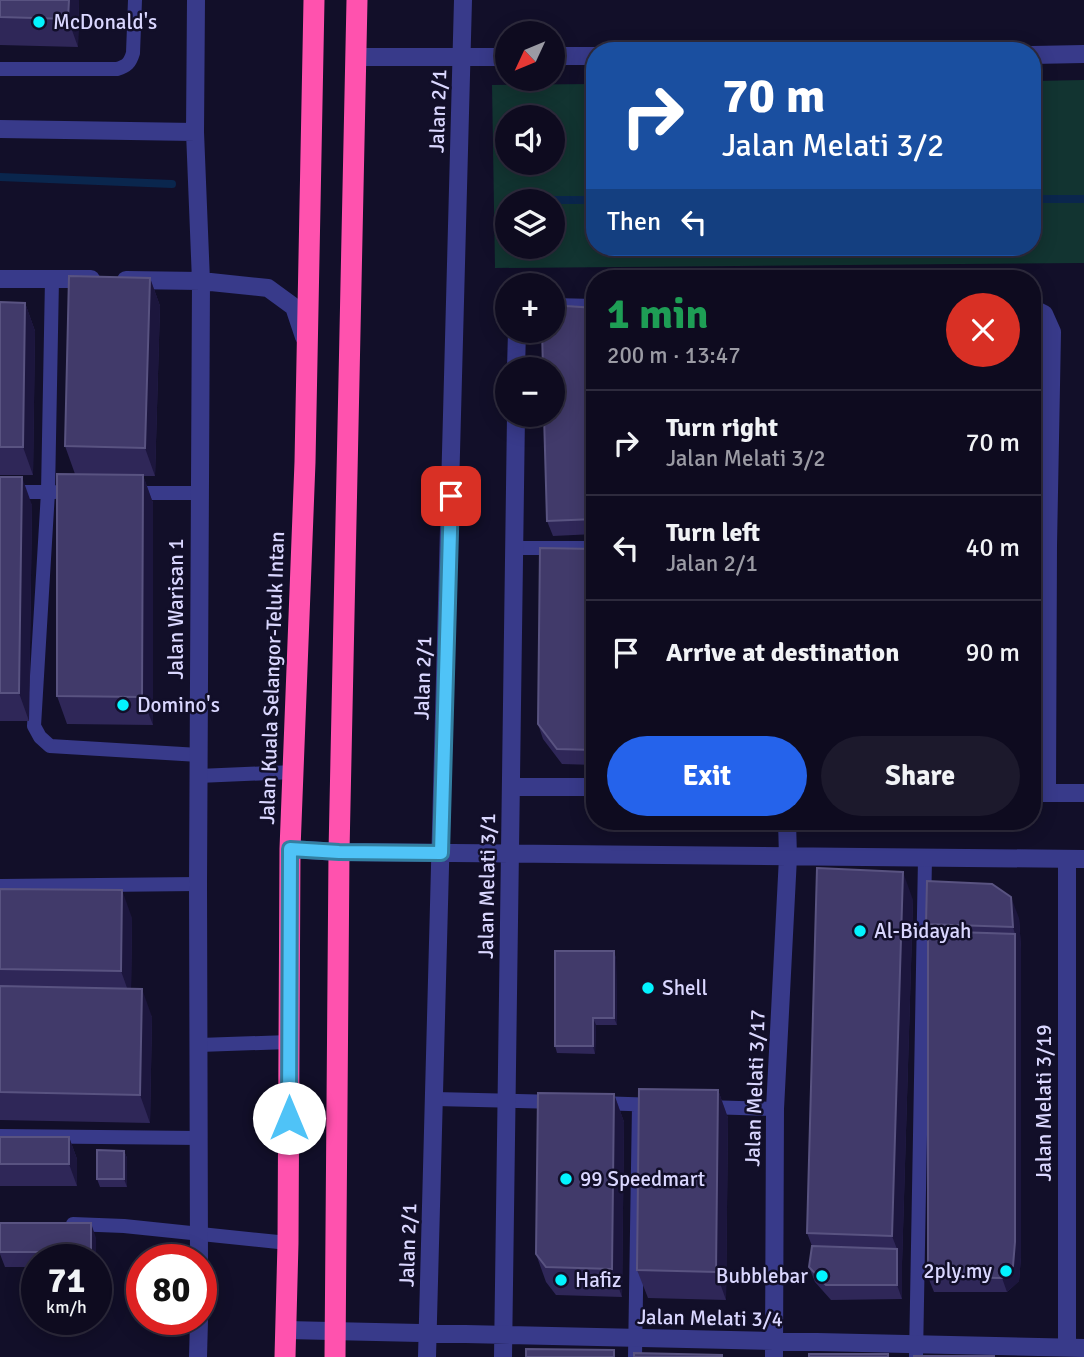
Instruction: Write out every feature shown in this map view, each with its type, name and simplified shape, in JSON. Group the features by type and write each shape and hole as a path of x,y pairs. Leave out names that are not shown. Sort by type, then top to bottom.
{"highway":[{"name":"Jalan Kuala Selangor-Teluk Intan","path":"285,1357 290,849 305,462 314,0"},
{"path":"335,1357 339,852 357,0"}],"street":[{"name":"Jalan Warisan 1","path":"196,0 195,132 201,281 198,776 200,1244"},
{"name":"Jalan 2/1","path":"427,1357 463,0"},
{"path":"1041,55 1084,54"},
{"path":"565,56 586,56"},
{"path":"356,58 495,57"},
{"path":"0,129 195,132"},
{"path":"0,279 201,281 268,288 294,307 306,342"},
{"path":"565,307 586,308"},
{"path":"1041,312 1052,332 1041,529"},
{"name":"Jalan Melati 3/1","path":"503,1357 516,427"},
{"path":"511,787 586,787"},
{"path":"1041,793 1084,793"},
{"name":"Jalan Melati 3/17","path":"774,1349 775,1109 787,830"},
{"path":"290,849 339,852 1075,859"},
{"name":"Jalan Melati 3/19","path":"1062,1350 1075,859"},
{"name":"Jalan Melati 3/4","path":"286,1330 503,1336 635,1348 1062,1350"},
{"path":"198,1357 199,1335"}],"lane":[{"path":"0,69 125,67 131,61 133,53 135,0"},
{"path":"52,279 48,492 34,726 40,737 50,746 199,755"},
{"path":"0,492 76,492"},
{"path":"117,493 200,493"},
{"path":"514,548 586,548"},
{"path":"198,776 294,772"},
{"path":"916,1351 925,858"},
{"path":"0,886 198,884"},
{"path":"199,1045 289,1042"},
{"path":"435,1099 666,1106"},
{"path":"635,1348 639,1105"},
{"path":"693,1107 775,1109"},
{"path":"0,1136 200,1138"},
{"path":"53,1224 124,1226 288,1243"}],"green space":[{"path":"1084,80 1084,263 495,268 492,85 495,85 495,91 565,91 565,84 586,84 586,256 1041,256 1041,81"}],"building":[{"path":"0,0 69,0 68,19 0,17"},
{"path":"69,276 150,278 145,448 65,446"},
{"path":"0,302 25,303 23,447 0,447"},
{"path":"565,307 586,307 586,519 547,521 544,427 565,427 565,357 543,357 542,343 565,343"},
{"path":"57,474 143,475 142,697 57,696"},
{"path":"0,477 22,477 19,693 0,693"},
{"path":"540,548 586,549 586,750 557,749 538,724"},
{"path":"817,868 903,872 892,1236 807,1233"},
{"path":"927,881 992,884 1011,897 1013,927 926,924"},
{"path":"0,889 122,890 121,971 0,969"},
{"path":"928,931 1015,934 1015,1242 1013,1266 1002,1278 928,1277"},
{"path":"555,951 614,951 614,1018 593,1018 593,1046 555,1046"},
{"path":"0,986 142,989 140,1095 0,1092"},
{"path":"639,1089 718,1090 716,1272 637,1270"},
{"path":"538,1093 614,1094 612,1269 546,1267 536,1254"},
{"path":"0,1137 69,1137 69,1164 0,1164"},
{"path":"97,1150 124,1151 124,1179 97,1179"},
{"path":"0,1223 91,1223 91,1244 21,1244 21,1252 0,1252"},
{"path":"812,1246 897,1249 897,1285 826,1285 809,1267"},
{"path":"526,1349 614,1350 614,1357 526,1357"},
{"path":"634,1353 722,1355 722,1357 634,1357"},
{"path":"809,1354 888,1354 888,1357 809,1357"},
{"path":"994,1356 994,1357 914,1357"}],"waterway":[{"path":"0,177 172,184"},
{"path":"1041,199 1084,199"},
{"path":"565,200 586,200"}],"place":[{"name":"McDonald's","path":"39,22"},
{"name":"Domino's","path":"123,705"},
{"name":"Al-Bidayah","path":"860,931"},
{"name":"Shell","path":"648,988"},
{"name":"99 Speedmart","path":"566,1179"},
{"name":"2ply.my","path":"1006,1271"},
{"name":"Bubblebar","path":"822,1276"},
{"name":"Hafiz","path":"561,1280"}],"route":[{"path":"289,1118 290,849 441,853 451,496"}]}
